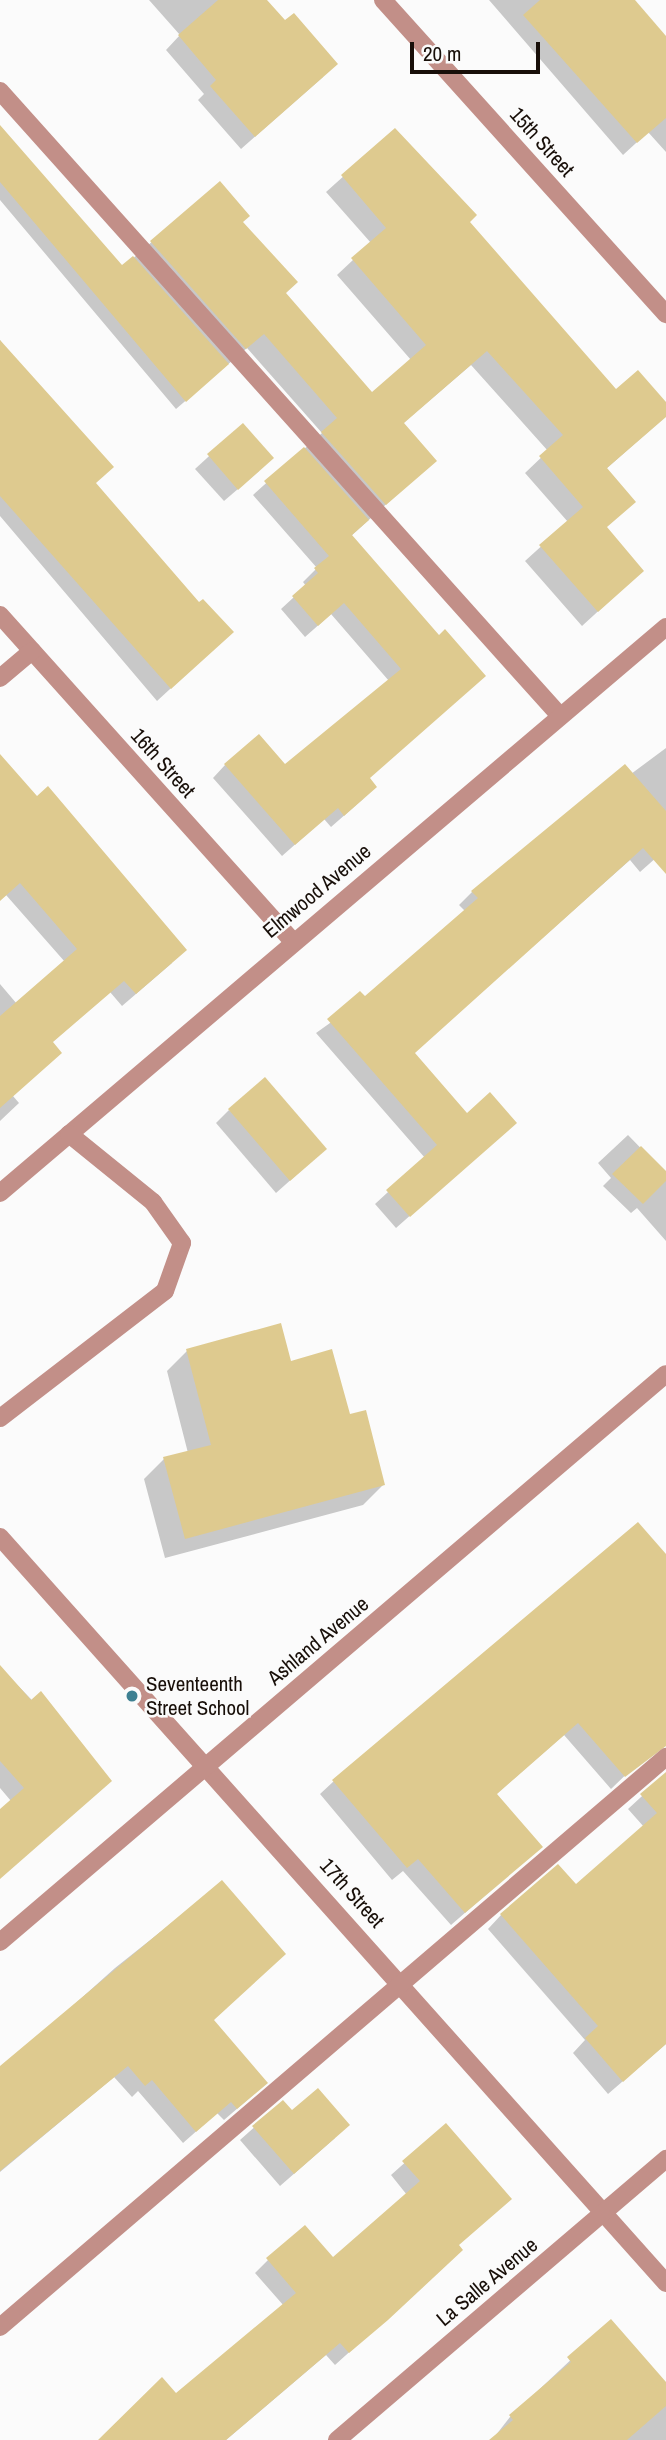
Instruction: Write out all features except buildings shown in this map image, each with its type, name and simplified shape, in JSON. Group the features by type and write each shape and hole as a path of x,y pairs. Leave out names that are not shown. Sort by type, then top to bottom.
{"street":[{"name":"15th Street","path":"383,0 666,314"},
{"path":"0,91 560,716"},
{"name":"16th Street","path":"0,615 292,941"},
{"name":"Elmwood Avenue","path":"0,1193 292,941 666,627"},
{"path":"0,678 32,650"},
{"path":"0,1418 165,1291 182,1243 153,1202 69,1134"},
{"name":"Ashland Avenue","path":"0,1942 666,1374"},
{"name":"17th Street","path":"0,1536 605,2211 666,2283"},
{"path":"0,2327 400,1982 666,1758"},
{"name":"La Salle Avenue","path":"337,2440 666,2159"}],"place":[{"name":"Seventeenth Street School","path":"132,1696"}]}
